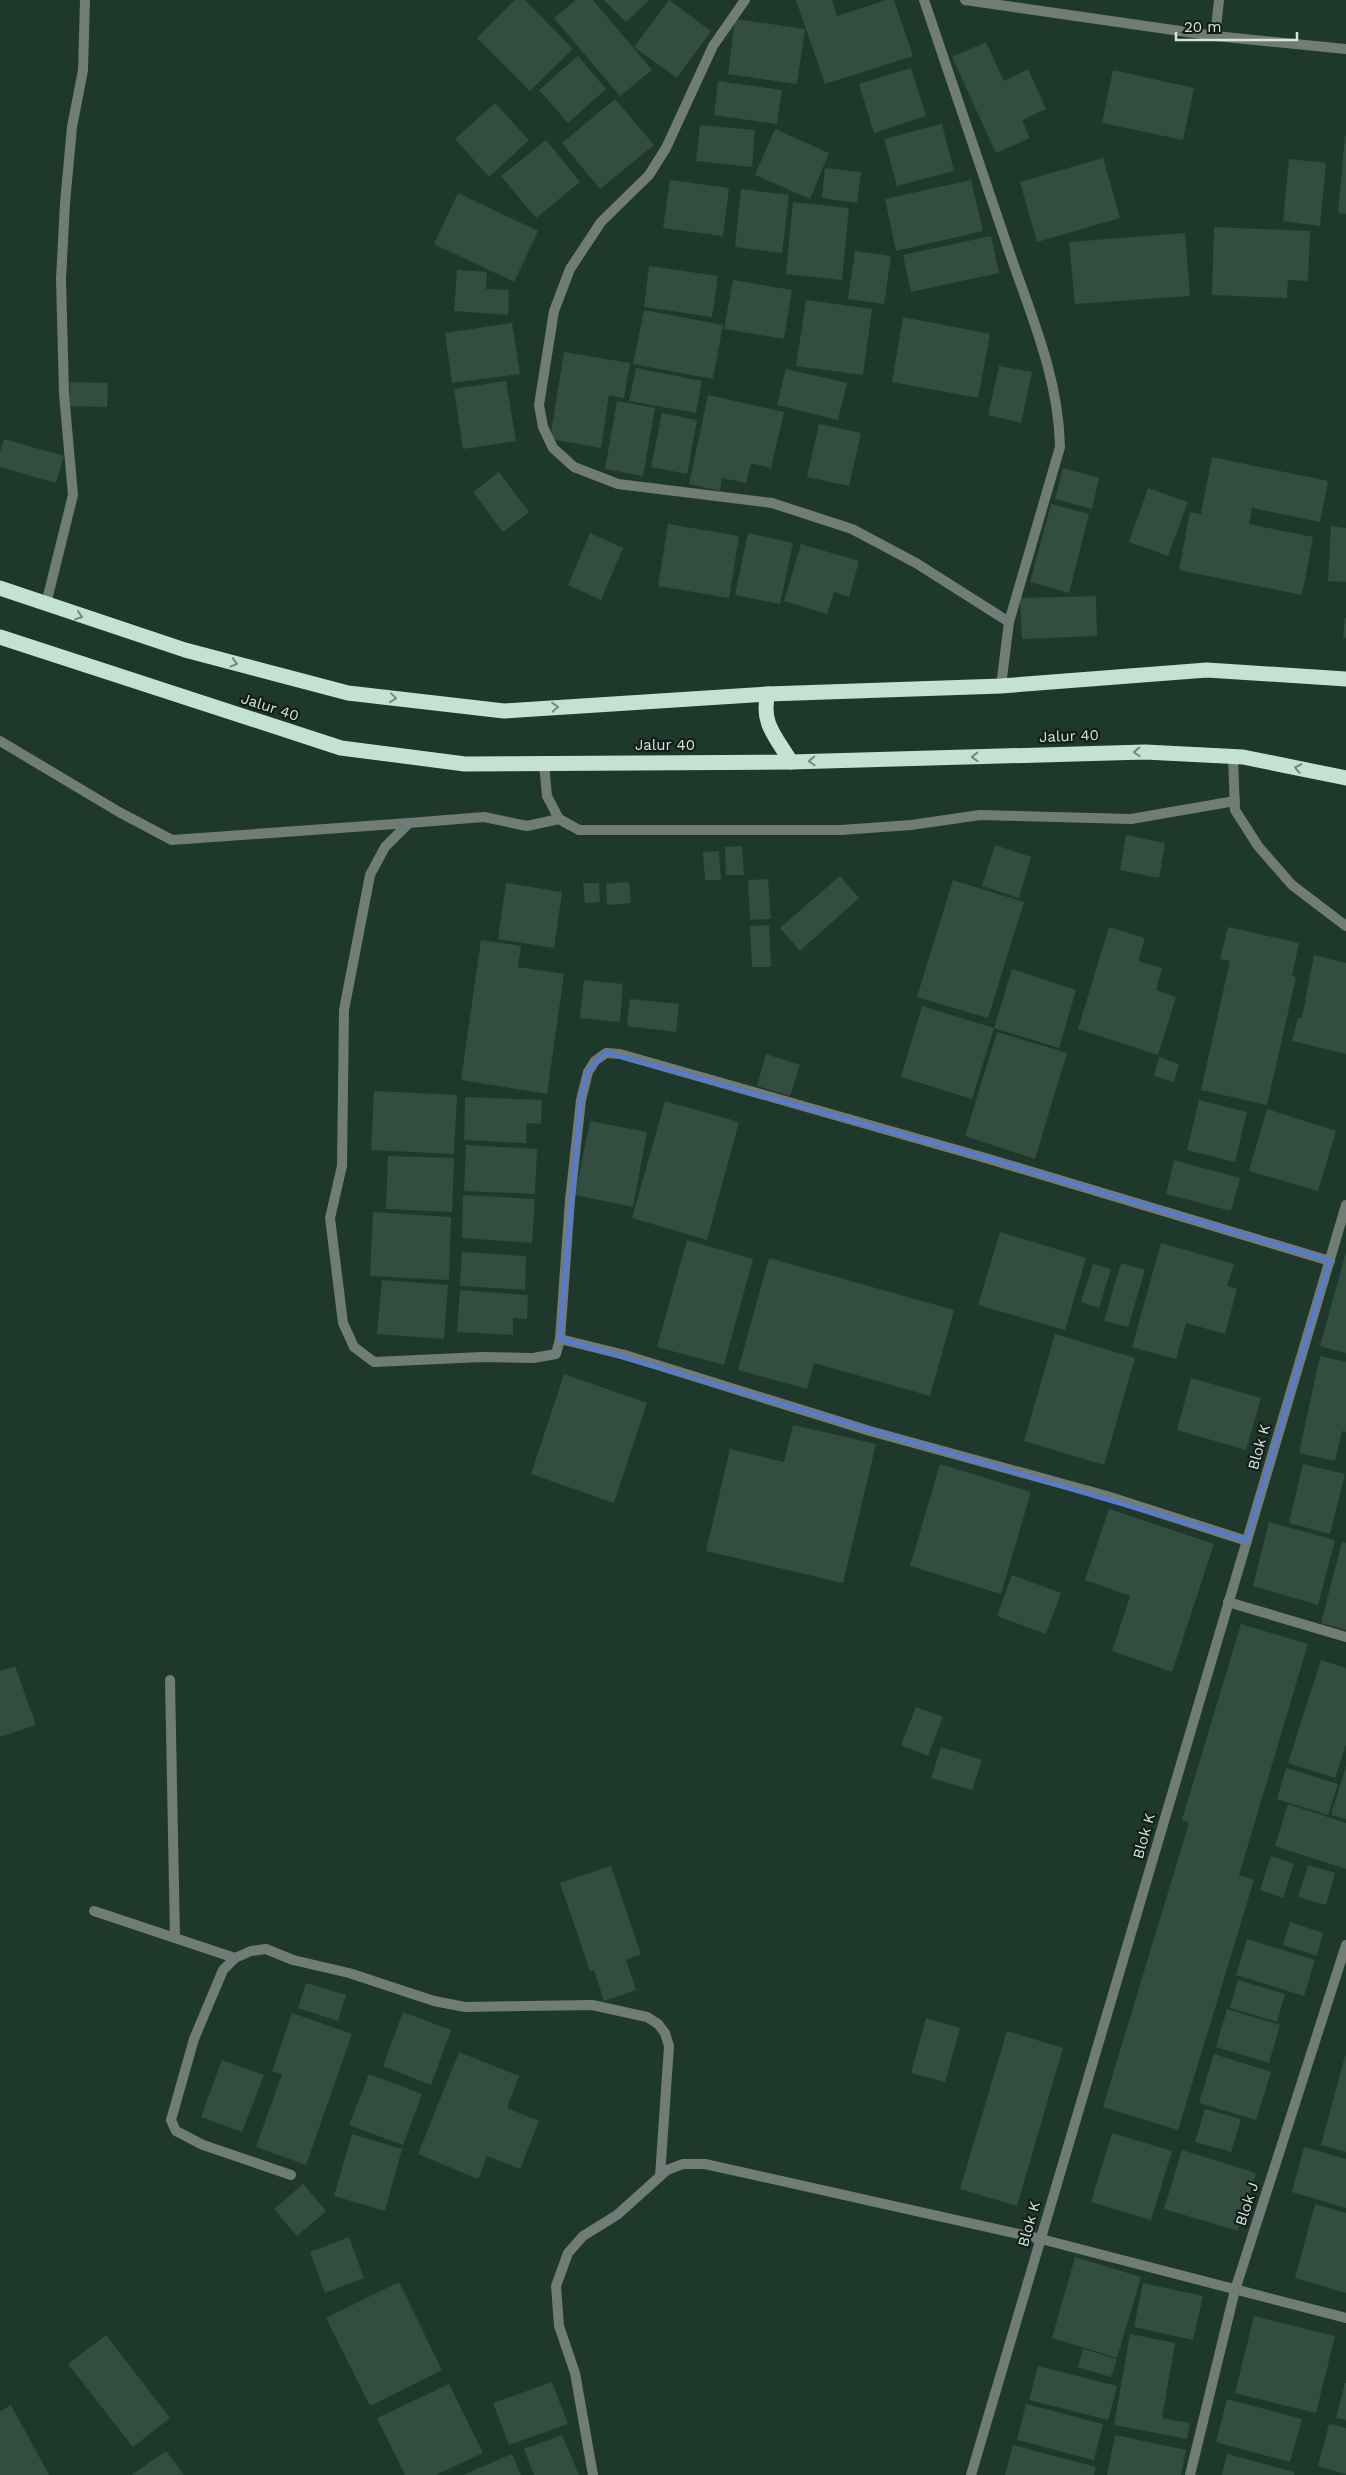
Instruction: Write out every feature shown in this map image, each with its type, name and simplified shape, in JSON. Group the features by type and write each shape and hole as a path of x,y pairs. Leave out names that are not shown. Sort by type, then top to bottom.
{"highway":[{"path":"0,588 185,650 348,693 504,711 768,694 1001,686 1208,670 1346,679"},
{"name":"Jalur 40","path":"0,637 341,748 465,764 791,762 1146,752 1243,757 1346,778"},
{"path":"768,694 764,707 765,717 772,733 791,762"}],"street":[{"path":"46,604 73,495 64,394 61,279 70,146 83,70 86,29 85,0"},
{"path":"745,0 713,46 666,148 649,175 601,222 570,269 554,311 539,405 543,427 553,448 574,467 618,484 772,503 852,529 916,563 1009,622"},
{"path":"924,0 1054,386 1059,419 1060,447 1009,622 1001,686"},
{"path":"965,0 1215,36 1346,49"},
{"path":"1215,36 1219,0"},
{"path":"0,741 119,812 172,840 484,817 527,826 558,819"},
{"path":"1233,757 1235,810 1258,846 1292,885 1346,926"},
{"path":"544,764 547,796 558,819 579,830 841,830 911,825 980,815 1131,819 1234,801"},
{"path":"409,823 385,847 370,875 344,1010 342,1166 330,1218 342,1323 354,1347 374,1362 482,1357 532,1358 556,1354 560,1339 570,1200 581,1100 588,1072 595,1061 606,1053 620,1054 980,1156 1330,1261"},
{"name":"Blok K","path":"971,2475 1346,1205"},
{"path":"560,1339 625,1355 870,1431 1107,1496 1247,1541"},
{"path":"1228,1602 1346,1636"},
{"path":"170,1680 175,1938"},
{"path":"94,1911 235,1958"},
{"name":"Blok J","path":"1190,2475 1235,2290 1346,1945"},
{"path":"290,2175 203,2145 176,2132 171,2120 194,2040 223,1970 235,1958 251,1951 266,1949 293,1960 349,1973 434,2001 465,2007 592,2005 647,2016 658,2024 665,2033 669,2046 660,2176"},
{"path":"593,2475 575,2373 559,2326 556,2286 568,2253 583,2236 617,2214 667,2170 683,2164 706,2164 1040,2239 1346,2318"}],"highlighted area":[{"path":"606,1053 989,1159 1330,1261 1247,1541 560,1339 581,1100 588,1072"}],"building":[{"path":"515,0 525,0 573,49 530,91 477,38"},
{"path":"576,0 593,0 652,70 620,96 554,18"},
{"path":"604,0 649,0 626,22"},
{"path":"669,0 711,31 677,78 634,47"},
{"path":"796,0 832,0 837,16 886,0 894,0 913,56 825,84"},
{"path":"735,19 805,29 797,84 728,74"},
{"path":"986,42 1004,81 1028,69 1046,109 1022,120 1030,138 996,153 952,57"},
{"path":"578,56 606,89 568,123 539,90"},
{"path":"911,68 926,116 874,133 859,84"},
{"path":"1113,70 1194,88 1183,140 1102,123"},
{"path":"718,81 782,90 777,124 714,115"},
{"path":"615,99 654,145 600,189 562,143"},
{"path":"495,103 529,140 489,177 455,139"},
{"path":"942,124 954,171 897,186 884,139"},
{"path":"700,125 755,130 752,167 696,161"},
{"path":"775,129 829,153 810,199 755,175"},
{"path":"1346,136 1346,214 1338,213"},
{"path":"546,140 580,182 536,218 501,176"},
{"path":"1103,158 1120,218 1037,242 1020,182"},
{"path":"1289,159 1326,163 1320,226 1283,221"},
{"path":"825,168 861,172 857,203 822,198"},
{"path":"670,180 729,188 723,236 663,228"},
{"path":"971,180 983,231 896,251 885,199"},
{"path":"741,189 789,195 782,253 735,247"},
{"path":"458,193 538,231 514,282 434,244"},
{"path":"793,202 849,208 842,280 786,274"},
{"path":"1214,227 1310,231 1308,281 1288,280 1287,298 1212,295"},
{"path":"1185,233 1190,296 1075,304 1069,242"},
{"path":"991,236 999,273 911,292 903,255"},
{"path":"855,251 891,256 884,304 848,299"},
{"path":"649,266 718,276 712,317 644,307"},
{"path":"457,270 487,272 486,289 509,290 508,315 454,311"},
{"path":"733,280 792,290 784,339 724,329"},
{"path":"806,300 872,309 863,375 796,366"},
{"path":"644,310 723,325 713,379 633,364"},
{"path":"903,317 990,334 978,398 892,382"},
{"path":"512,323 520,374 452,383 445,333"},
{"path":"564,352 630,363 624,398 609,395 601,448 550,439"},
{"path":"999,366 1032,372 1021,423 988,415"},
{"path":"636,368 702,381 696,413 629,401"},
{"path":"786,369 847,383 838,420 777,405"},
{"path":"506,381 516,441 463,449 454,389"},
{"path":"70,382 108,383 107,407 69,406"},
{"path":"708,395 784,412 771,468 751,463 746,483 722,478 720,491 689,484"},
{"path":"617,401 655,408 643,476 605,469"},
{"path":"662,413 697,420 687,474 651,467"},
{"path":"819,424 861,433 849,486 807,477"},
{"path":"4,439 64,456 56,483 0,467 0,452"},
{"path":"1212,457 1328,481 1320,522 1252,508 1249,524 1313,537 1302,595 1179,570 1190,512 1201,514"},
{"path":"1063,468 1099,478 1092,509 1055,499"},
{"path":"499,472 529,512 503,532 473,492"},
{"path":"1148,488 1188,502 1168,556 1129,542"},
{"path":"1051,504 1089,514 1069,593 1030,582"},
{"path":"668,524 739,536 729,598 658,586"},
{"path":"1331,526 1346,528 1346,582 1328,581"},
{"path":"590,533 623,548 601,600 568,585"},
{"path":"748,533 793,543 780,604 735,595"},
{"path":"801,544 859,561 849,597 834,592 827,614 784,601"},
{"path":"1096,596 1097,636 1022,639 1020,598"},
{"path":"1346,618 1346,638 1343,637"},
{"path":"1126,835 1165,843 1159,878 1120,870"},
{"path":"995,845 1031,857 1019,898 982,886"},
{"path":"742,846 744,875 726,875 725,847"},
{"path":"719,851 721,880 705,880 703,852"},
{"path":"840,876 859,898 800,951 780,928"},
{"path":"768,879 771,919 750,920 748,880"},
{"path":"953,880 1024,902 988,1018 917,997"},
{"path":"629,882 631,903 607,905 606,884"},
{"path":"506,883 562,892 554,948 498,939"},
{"path":"583,883 599,883 600,902 585,903"},
{"path":"769,925 771,967 752,967 750,926"},
{"path":"1109,927 1145,938 1138,961 1162,968 1156,990 1176,997 1158,1055 1078,1029"},
{"path":"1228,927 1299,943 1292,976 1296,977 1267,1105 1201,1090 1230,961 1220,959"},
{"path":"481,940 521,946 518,967 564,974 547,1094 461,1080"},
{"path":"1314,955 1346,963 1346,1054 1292,1041 1298,1018 1302,1018"},
{"path":"1012,969 1076,990 1059,1048 994,1028"},
{"path":"584,980 623,984 620,1022 580,1018"},
{"path":"630,999 679,1004 676,1032 627,1026"},
{"path":"922,1006 994,1028 972,1099 901,1077"},
{"path":"997,1032 1067,1053 1035,1159 965,1136"},
{"path":"766,1054 800,1065 790,1096 757,1086"},
{"path":"1159,1057 1179,1064 1174,1082 1154,1076"},
{"path":"374,1091 457,1095 454,1154 371,1150"},
{"path":"465,1097 542,1100 541,1124 527,1123 526,1143 464,1140"},
{"path":"1199,1100 1247,1112 1235,1162 1187,1150"},
{"path":"665,1101 739,1122 707,1240 632,1218"},
{"path":"1267,1109 1336,1131 1318,1191 1249,1171"},
{"path":"590,1121 647,1132 633,1207 575,1195"},
{"path":"466,1145 537,1149 535,1194 464,1191"},
{"path":"388,1156 454,1158 452,1212 386,1209"},
{"path":"1174,1160 1240,1178 1231,1211 1166,1194"},
{"path":"463,1195 535,1199 532,1243 462,1238"},
{"path":"373,1212 451,1217 449,1280 370,1276"},
{"path":"1000,1232 1086,1258 1065,1330 978,1305"},
{"path":"687,1240 753,1259 724,1365 657,1347"},
{"path":"1161,1243 1234,1264 1227,1286 1237,1289 1225,1334 1186,1323 1176,1359 1132,1347"},
{"path":"462,1252 526,1256 525,1290 460,1286"},
{"path":"1346,1252 1346,1353 1320,1346"},
{"path":"769,1258 954,1310 930,1396 814,1363 807,1389 738,1370"},
{"path":"1121,1263 1145,1270 1128,1327 1104,1321"},
{"path":"1093,1264 1111,1269 1099,1308 1081,1302"},
{"path":"382,1280 448,1285 444,1339 377,1334"},
{"path":"460,1290 528,1295 527,1319 513,1318 513,1335 457,1332"},
{"path":"1055,1334 1135,1358 1104,1465 1024,1441"},
{"path":"1320,1356 1346,1362 1346,1432 1342,1431 1335,1461 1299,1453"},
{"path":"564,1374 647,1403 614,1503 531,1474"},
{"path":"1191,1378 1261,1398 1246,1450 1177,1430"},
{"path":"793,1425 876,1444 843,1583 706,1551 730,1449 784,1462"},
{"path":"940,1464 1031,1492 1001,1594 910,1566"},
{"path":"1303,1464 1345,1474 1330,1534 1289,1523"},
{"path":"1109,1509 1214,1544 1172,1672 1112,1651 1130,1596 1085,1580"},
{"path":"1269,1522 1335,1540 1318,1605 1253,1586"},
{"path":"1342,1542 1346,1543 1346,1630 1321,1623"},
{"path":"1012,1575 1061,1593 1046,1634 997,1616"},
{"path":"1241,1624 1308,1644 1239,1875 1254,1880 1178,2130 1103,2107 1189,1823 1182,1820"},
{"path":"1321,1660 1346,1668 1346,1744 1335,1778 1288,1763"},
{"path":"15,1666 36,1725 0,1737 0,1671"},
{"path":"916,1707 943,1717 928,1756 901,1745"},
{"path":"941,1747 982,1760 972,1790 931,1778"},
{"path":"1346,1766 1346,1819 1331,1815"},
{"path":"1286,1768 1338,1784 1328,1815 1277,1799"},
{"path":"1288,1804 1346,1823 1346,1869 1275,1846"},
{"path":"1271,1856 1294,1864 1283,1898 1260,1890"},
{"path":"1308,1865 1335,1873 1326,1905 1298,1897"},
{"path":"611,1866 641,1954 626,1960 636,1990 604,2001 594,1970 590,1971 560,1883"},
{"path":"1290,1922 1323,1933 1317,1956 1283,1945"},
{"path":"1247,1939 1315,1960 1304,1996 1236,1975"},
{"path":"1238,1980 1285,1994 1277,2022 1230,2008"},
{"path":"306,1983 346,1995 338,2021 298,2008"},
{"path":"1227,2009 1280,2025 1269,2063 1216,2047"},
{"path":"403,2012 451,2030 431,2085 383,2066"},
{"path":"292,2013 352,2034 306,2165 256,2147 282,2074 272,2071"},
{"path":"926,2018 960,2028 945,2082 911,2073"},
{"path":"1007,2031 1063,2048 1017,2206 960,2189"},
{"path":"459,2052 519,2076 507,2108 539,2121 520,2169 487,2156 478,2179 418,2154"},
{"path":"1214,2054 1271,2072 1256,2120 1199,2103"},
{"path":"1346,2056 1346,2152 1321,2145"},
{"path":"222,2060 264,2075 242,2132 201,2117"},
{"path":"369,2074 422,2094 403,2145 349,2125"},
{"path":"1205,2109 1241,2119 1231,2152 1195,2142"},
{"path":"1112,2133 1172,2151 1151,2220 1091,2202"},
{"path":"352,2134 402,2149 385,2211 334,2196"},
{"path":"1304,2147 1346,2159 1346,2208 1292,2192"},
{"path":"1182,2150 1256,2173 1238,2231 1164,2209"},
{"path":"303,2184 326,2211 297,2236 274,2209"},
{"path":"1315,2204 1346,2213 1346,2293 1295,2278"},
{"path":"349,2237 364,2278 325,2293 310,2252"},
{"path":"1075,2257 1141,2277 1117,2358 1052,2338"},
{"path":"399,2282 442,2370 370,2406 326,2318"},
{"path":"1143,2283 1203,2296 1193,2340 1134,2327"},
{"path":"1254,2316 1335,2336 1316,2413 1235,2393"},
{"path":"1130,2334 1175,2343 1162,2418 1190,2423 1187,2439 1114,2425"},
{"path":"106,2335 170,2418 133,2447 68,2364"},
{"path":"1083,2349 1117,2359 1111,2377 1078,2367"},
{"path":"1038,2366 1117,2386 1108,2420 1029,2400"},
{"path":"552,2382 568,2424 509,2445 493,2403"},
{"path":"1346,2383 1346,2420 1336,2418"},
{"path":"449,2384 483,2453 436,2475 405,2475 377,2418"},
{"path":"1227,2399 1302,2419 1290,2462 1216,2442"},
{"path":"1026,2404 1103,2424 1094,2460 1017,2440"},
{"path":"11,2405 49,2475 0,2475 0,2411"},
{"path":"1329,2424 1346,2428 1346,2474 1318,2466"},
{"path":"562,2435 579,2475 534,2475 524,2449"},
{"path":"1115,2435 1186,2450 1181,2475 1107,2475"},
{"path":"1013,2445 1096,2467 1094,2475 1005,2475"},
{"path":"166,2451 184,2475 131,2475"},
{"path":"512,2454 521,2475 463,2475"},
{"path":"1227,2454 1295,2472 1294,2475 1222,2475"}]}
